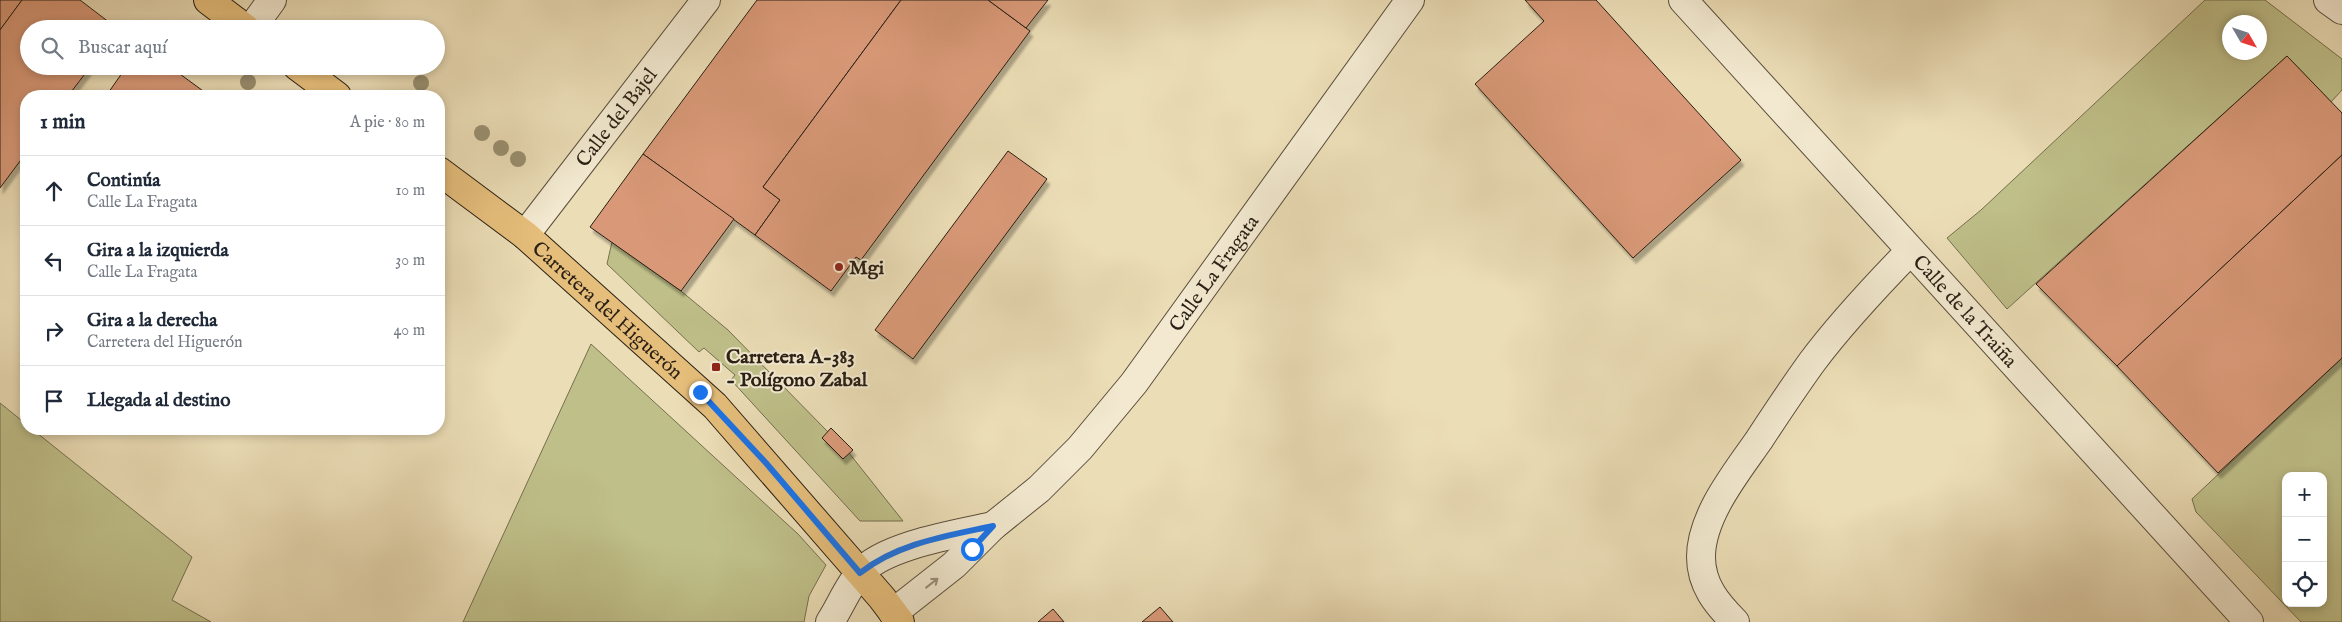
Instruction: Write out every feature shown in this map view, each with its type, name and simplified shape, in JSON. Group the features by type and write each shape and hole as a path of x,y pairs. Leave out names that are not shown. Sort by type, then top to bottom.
{"main road":[{"path":"208,0 234,20"},
{"path":"309,75 330,90"},
{"name":"Carretera del Higuerón","path":"445,175 525,235 715,406 897,618"}],"street":[{"path":"258,20 272,0"},
{"name":"Calle del Bajel","path":"525,235 706,0"},
{"name":"Calle La Fragata","path":"897,618 993,526 1039,489 1080,448 1134,383 1410,0"},
{"name":"Calle de la Traiña","path":"1683,0 2249,622"},
{"path":"2328,0 2342,10"},
{"path":"1735,622 1714,601 1707,587 1701,559 1703,540 1715,508 1731,480 1813,361 1910,251"},
{"name":"Calle La Fragata","path":"860,573 877,560 941,536 993,526"},
{"path":"830,622 860,573"}],"green space":[{"path":"2205,0 2265,0 2342,59 2342,90 2331,102 2287,56 2007,309 1947,238 1981,210"},
{"path":"612,242 681,291 728,330 828,432 843,459 849,453 903,521 860,521 731,380 735,375 704,348 699,352 607,264"},
{"path":"591,344 798,534 826,565 809,596 804,622 463,622"},
{"path":"2342,358 2342,622 2301,622 2287,607 2327,607 2327,472 2282,472 2282,602 2196,512 2192,499"},
{"path":"0,403 20,419 20,435 40,435 192,557 172,600 211,622 0,622"}],"building":[{"path":"0,0 22,0 0,30"},
{"path":"22,0 80,0 106,20 20,20 20,75 84,75 73,90 20,90 20,161 0,188 0,30"},
{"path":"757,0 901,0 763,187 780,200 755,235 643,154"},
{"path":"901,0 988,0 1030,31 861,260 856,257 831,291 755,235 780,200 763,187"},
{"path":"988,0 1048,0 1026,28"},
{"path":"1525,0 1596,0 1741,160 1633,258 1475,84 1544,21"},
{"path":"2287,56 2342,113 2342,155 2117,366 2036,284"},
{"path":"121,75 181,75 202,90 110,90"},
{"path":"1008,151 1047,179 913,359 875,330"},
{"path":"643,154 734,219 681,291 590,227"},
{"path":"2342,155 2342,358 2218,473 2117,366"},
{"path":"831,428 853,450 843,459 822,438"},
{"path":"1160,607 1173,622 1142,622"},
{"path":"1053,609 1064,622 1038,622"}],"place":[{"name":"Mgi","path":"839,267"},
{"name":"Carretera A-383 - Polígono Zabal","path":"716,367"}],"route":[{"path":"700,392 766,463 860,573 877,560 890,554 941,536 993,526 972,549"}]}
